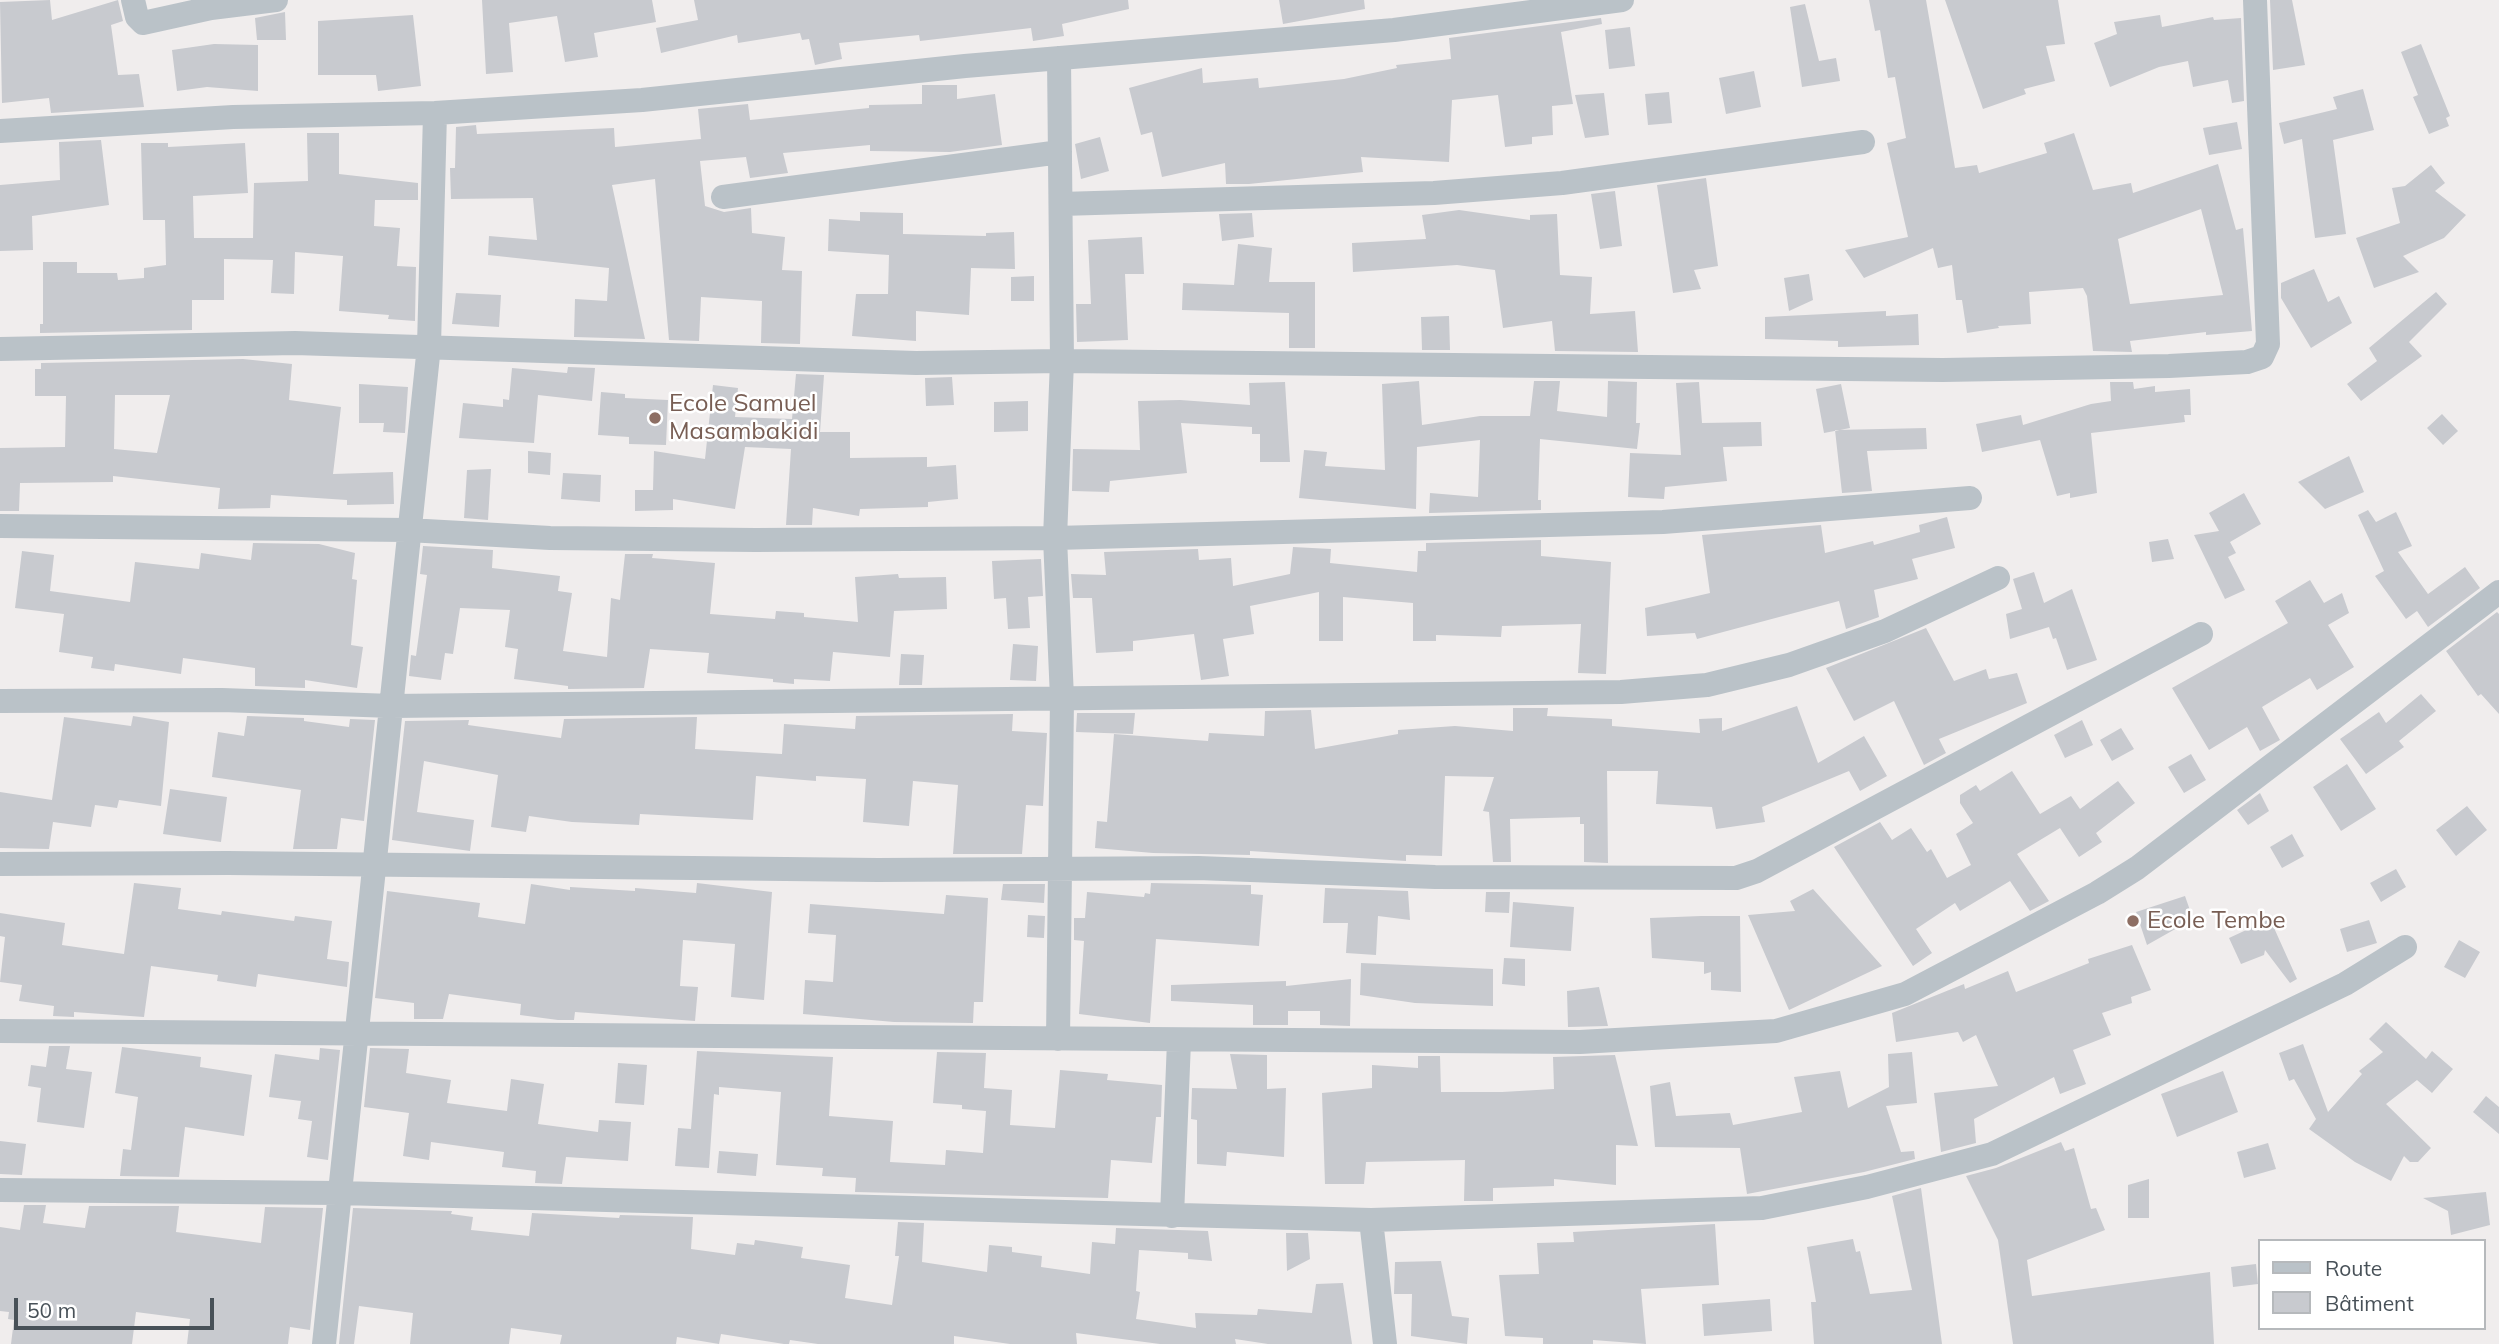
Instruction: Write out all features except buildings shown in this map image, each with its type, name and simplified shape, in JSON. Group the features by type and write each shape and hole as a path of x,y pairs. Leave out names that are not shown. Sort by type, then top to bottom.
{"street":[{"path":"133,0 137,17 143,23 211,8 276,0"},
{"path":"0,131 233,117 435,113 642,100 1059,58 1394,30 1622,0"},
{"path":"0,349 295,343 916,363 1062,361 1930,370 2247,362 2262,357 2268,344 2255,0"},
{"path":"1058,1039 1062,698 1055,538 1062,361 1059,58"},
{"path":"324,1344 429,346 435,113"},
{"path":"1061,204 1308,198 1498,188 1562,183 1863,142"},
{"path":"723,197 1060,152"},
{"path":"0,526 408,530 646,539 1055,538 1663,522 1970,498"},
{"path":"0,702 222,700 392,706 1621,692 1707,685 1789,665 1885,631 1998,578"},
{"path":"0,1031 1580,1042 1776,1031 1905,994 2097,893 2137,868 2499,593"},
{"path":"0,864 1294,870 1435,877 1736,878 1757,871 1916,788 2201,634"},
{"path":"0,1189 339,1193 1371,1220 1762,1208 1867,1187 1973,1160 2225,1044 2345,984 2405,947"},
{"path":"1172,1216 1179,1041"},
{"path":"1371,1220 1385,1344"}],"place":[{"name":"Ecole Samuel Masambakidi","path":"655,418"},
{"name":"Ecole Tembe","path":"2133,921"}]}
